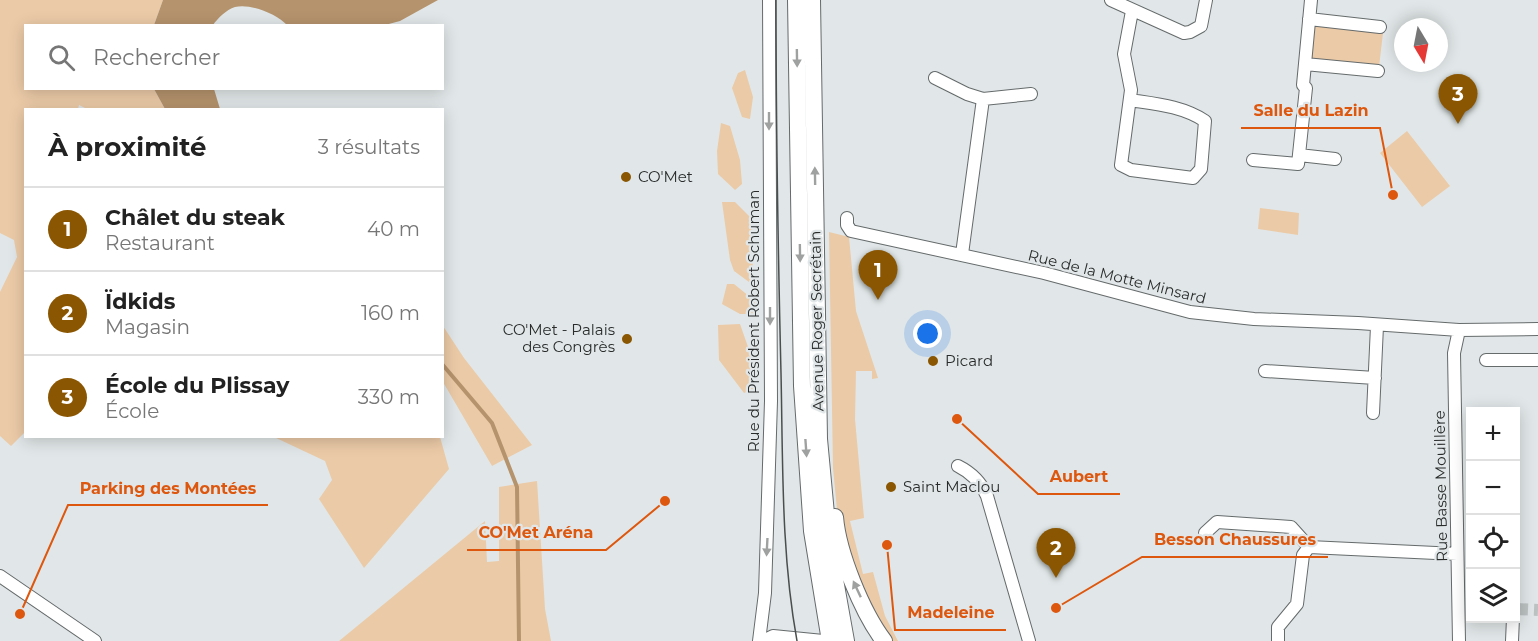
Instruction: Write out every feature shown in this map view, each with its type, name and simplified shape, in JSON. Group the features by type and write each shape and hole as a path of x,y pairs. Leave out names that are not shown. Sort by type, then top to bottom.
{"main road":[{"name":"Avenue Roger Secrétain","path":"796,0 802,387 812,531 838,630"},
{"name":"Avenue Roger Secrétain","path":"812,0 819,439 838,630 830,641"},
{"path":"813,46 821,0"},
{"path":"816,234 823,380 836,521 844,557 853,581 877,632 884,641"}],"street":[{"name":"Rue du Président Robert Schuman","path":"761,641 765,593 771,401 769,0"},
{"path":"1111,0 1178,32 1190,32 1201,26 1206,0"},
{"path":"1252,160 1298,164 1306,88 1303,85 1311,0"},
{"path":"1130,100 1176,107 1205,121 1201,169 1193,178 1131,170 1121,165 1131,90 1124,54 1132,10"},
{"path":"1309,19 1380,27"},
{"path":"1305,64 1378,71"},
{"path":"935,78 967,94 983,99 1031,94"},
{"path":"962,254 983,99"},
{"path":"1299,155 1335,159"},
{"name":"Rue de la Motte Minsard","path":"847,218 847,225 851,231 1044,273 1190,312 1254,319 1377,326 1459,330 1538,329"},
{"path":"1373,413 1377,326"},
{"name":"Rue Basse Mouillère","path":"1459,330 1454,353 1459,641"},
{"path":"1454,353 1458,343 1467,338 1538,335"},
{"path":"1486,360 1538,360"},
{"path":"1265,371 1375,378"},
{"path":"958,466 967,470 979,482 987,496 1029,641"},
{"path":"1205,533 1217,522 1291,527 1309,547 1457,554"},
{"path":"1278,641 1278,627 1297,604 1303,555 1309,547"},
{"path":"0,576 95,641"},
{"path":"1512,641 1513,623"},
{"path":"761,641 773,636 823,641"}],"shaded area":[{"path":"0,0 163,0 154,24 24,24 24,90 155,90 164,108 85,108 79,105 78,108 24,108 24,433 11,446 0,436 0,292 17,257 14,240 0,233"},
{"path":"163,0 438,0 400,21 389,24 286,24 263,10 241,6 228,10 214,24 154,24"},
{"path":"1315,24 1383,33 1379,67 1311,59"},
{"path":"745,70 753,97 750,119 742,117 732,88 738,73"},
{"path":"155,90 214,90 220,108 164,108"},
{"path":"721,123 730,126 740,160 742,184 735,190 718,174 717,151"},
{"path":"1407,131 1450,186 1422,207 1380,153"},
{"path":"722,202 735,202 752,219 753,281 749,282 734,271 730,260"},
{"path":"1260,208 1299,213 1298,235 1258,229"},
{"path":"829,232 849,237 856,311 878,378 872,379 872,371 856,371 855,419 864,518 850,521 863,574 873,572 885,616 898,641 889,641 878,627 838,520 833,468"},
{"path":"727,284 734,284 755,301 755,314 740,314 722,304"},
{"path":"740,324 754,364 754,389 744,393 719,360 718,325"},
{"path":"444,328 464,358 532,445 492,466 444,384"},
{"path":"276,438 440,438 449,469 364,568 319,499 332,480 325,461"},
{"path":"537,481 545,609 551,641 339,641 485,521 487,562 499,561 499,487"}],"waterway":[{"path":"444,366 492,423 517,487 519,641"}],"tunnel":[{"path":"1520,609 1538,610"}],"tram line":[{"path":"776,0 777,186 785,541 797,641"}],"place":[{"name":"École du Plissay","path":"1458,124"},
{"name":"CO'Met","path":"626,177"},
{"name":"Salle du Lazin","path":"1393,195"},
{"name":"Châlet du steak","path":"878,300"},
{"name":"CO'Met - Palais des Congrès","path":"627,339"},
{"name":"Picard","path":"933,361"},
{"name":"Aubert","path":"957,419"},
{"name":"Saint Maclou","path":"891,487"},
{"name":"CO'Met Aréna","path":"665,501"},
{"name":"Madeleine","path":"887,545"},
{"name":"Ïdkids","path":"1056,578"},
{"name":"Besson Chaussures","path":"1056,608"},
{"name":"Parking des Montées","path":"20,614"}]}
